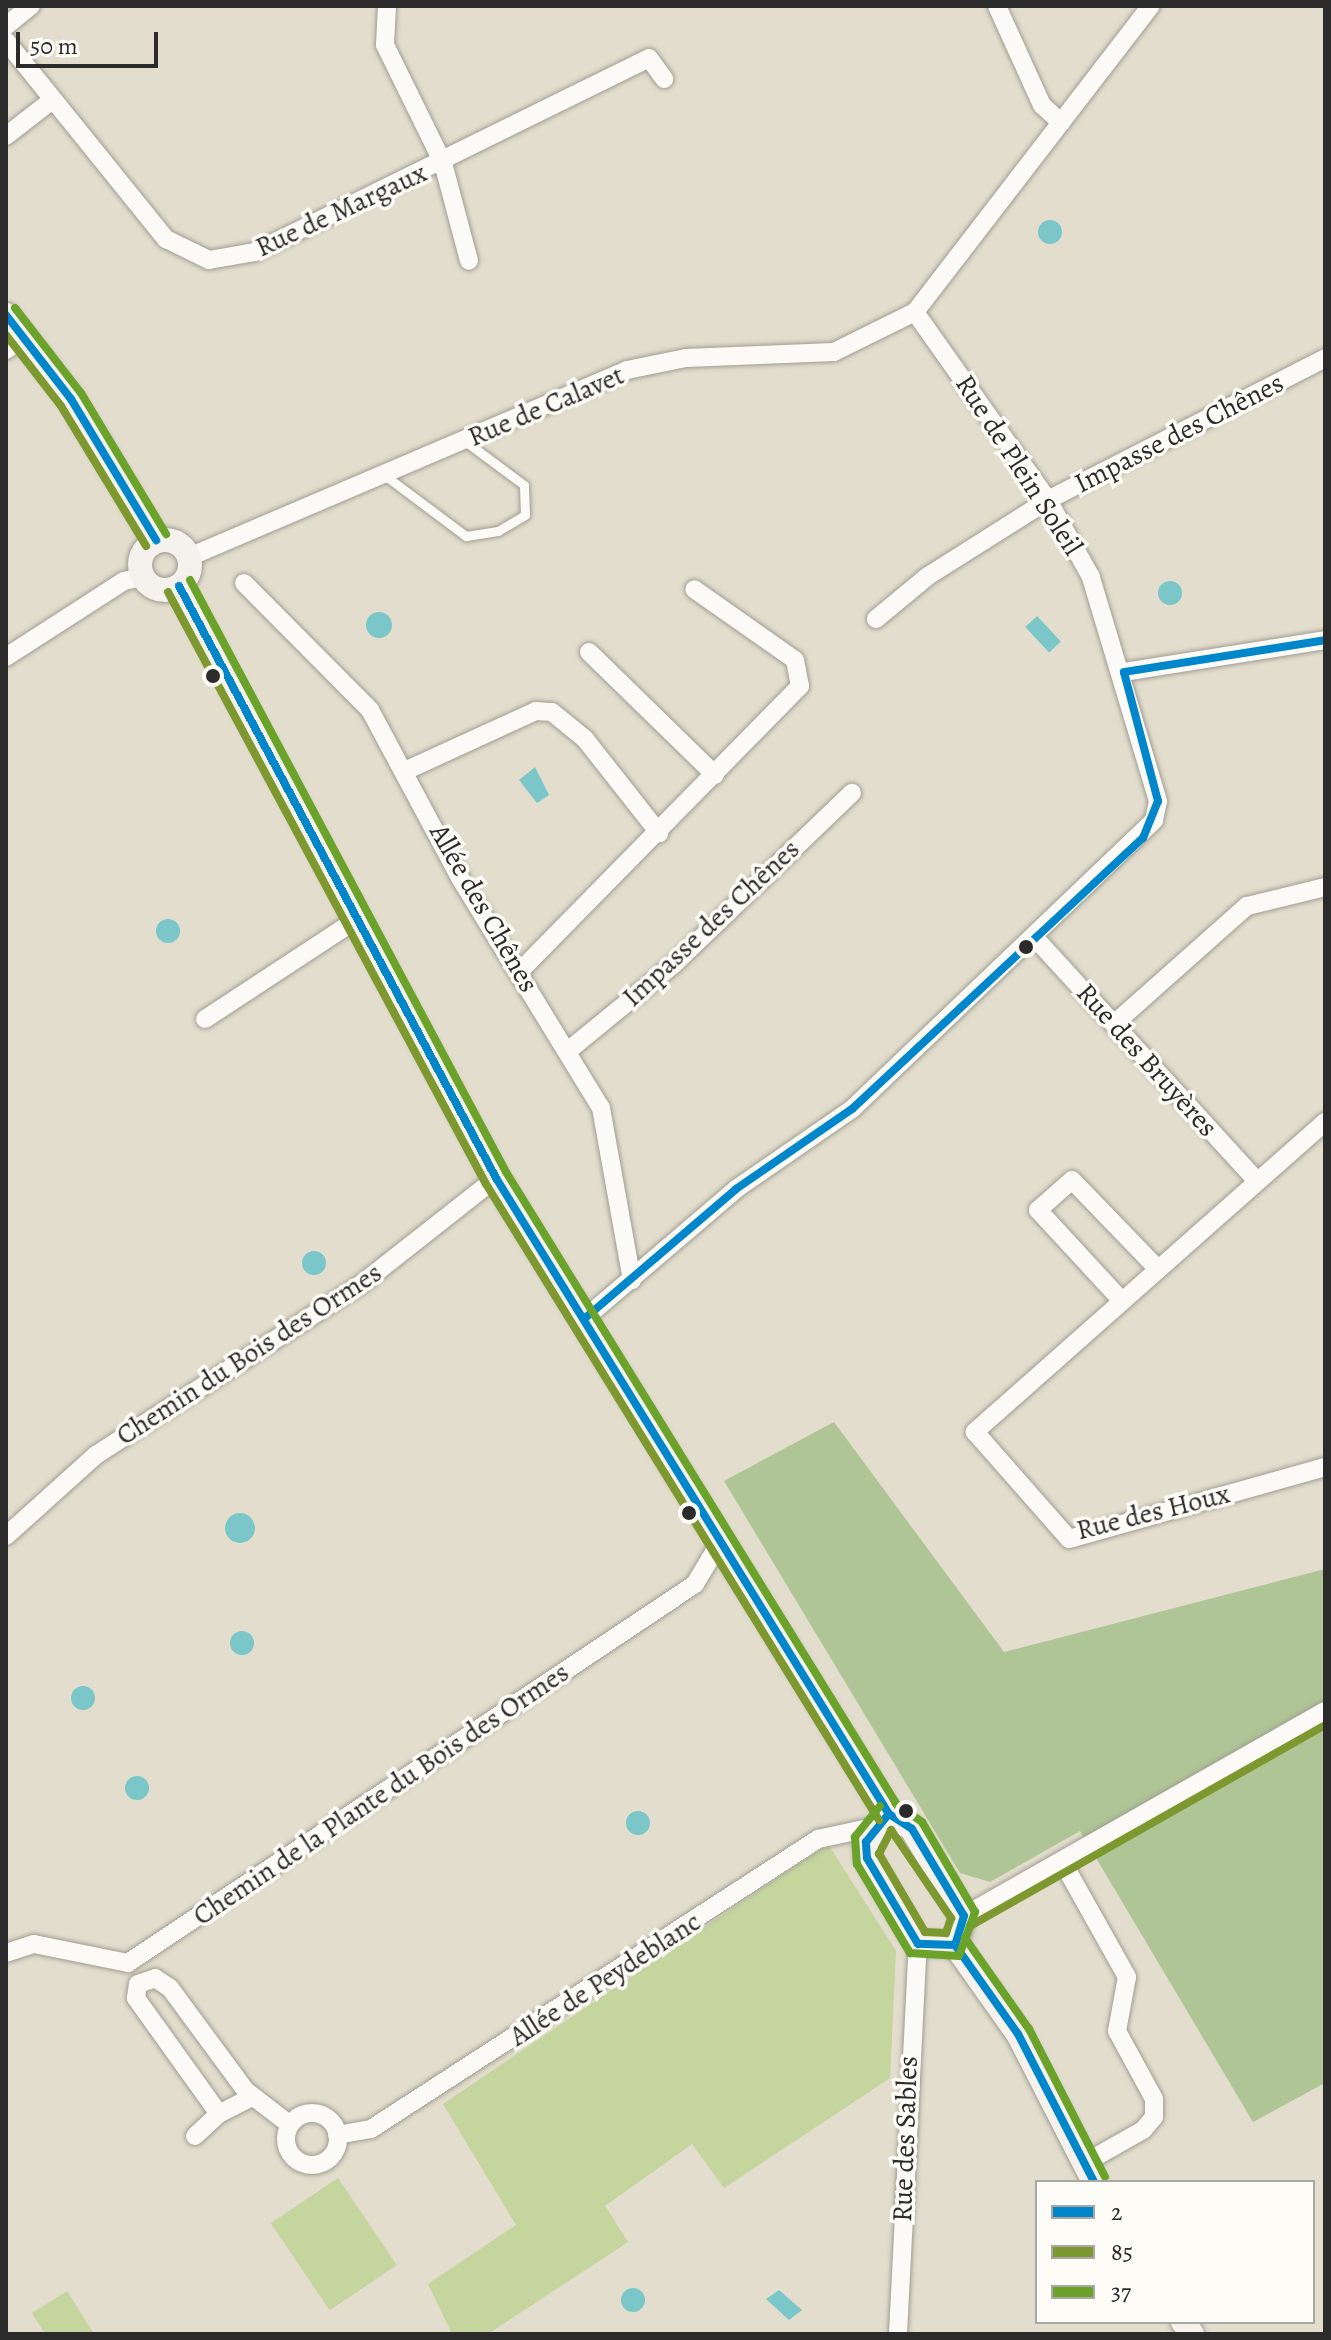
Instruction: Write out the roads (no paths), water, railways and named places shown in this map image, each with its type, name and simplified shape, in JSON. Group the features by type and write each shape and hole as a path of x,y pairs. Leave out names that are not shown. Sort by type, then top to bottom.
{"main road":[{"path":"6,315 15,343 156,540 180,544 189,557 179,586 496,1178 722,1539 882,1821 912,1829 964,1916 963,1953 1088,2173"},
{"path":"156,540 141,556 142,577 155,588 179,586"},
{"path":"882,1821 867,1858 918,1944 963,1953"}],"street":[{"path":"6,26 31,6"},
{"path":"387,6 385,45 443,163 469,261"},
{"path":"997,6 1042,105 1061,123"},
{"path":"915,312 1151,6"},
{"name":"Rue de Margaux","path":"6,41 166,239 209,260 255,252 443,163 649,58 664,79"},
{"path":"6,136 52,100"},
{"name":"Rue de Calavet","path":"189,557 387,477 627,370 686,358 834,352 915,312"},
{"name":"Rue de Plein Soleil","path":"584,1319 736,1189 852,1109 1036,939 1154,820 1158,801 1124,672 1091,577 1048,500 915,312"},
{"name":"Impasse des Chênes","path":"876,619 928,576 1048,500 1325,358"},
{"path":"6,657 124,581 142,577"},
{"name":"Allée des Chênes","path":"244,583 370,710 407,770 460,878 569,1050 601,1108 632,1280"},
{"path":"519,972 715,775 803,676 795,660 694,589"},
{"path":"1124,672 1325,640"},
{"path":"589,652 715,775"},
{"path":"407,770 536,711 552,712 585,739 659,833"},
{"name":"Impasse des Chênes","path":"569,1050 674,964 852,793"},
{"path":"1114,1024 1247,906 1325,887"},
{"path":"205,1019 356,920"},
{"name":"Rue des Bruyères","path":"1036,939 1257,1181"},
{"path":"1158,1269 1072,1180 1038,1210 1122,1301 1325,1122"},
{"name":"Chemin du Bois des Ormes","path":"6,1536 96,1455 360,1285 496,1178"},
{"name":"Rue des Houx","path":"1122,1301 975,1432 1069,1539 1325,1467"},
{"name":"Chemin de la Plante du Bois des Ormes","path":"128,1963 695,1584 722,1539"},
{"path":"964,1916 1325,1711"},
{"name":"Allée de Peydeblanc","path":"337,2135 371,2129 818,1839 882,1821"},
{"path":"1062,1861 1127,1977 1117,2031 1154,2099 1154,2117 1143,2130 1088,2173"},
{"path":"6,1953 34,1944 128,1963"},
{"name":"Rue des Sables","path":"898,2334 918,1944"},
{"path":"219,2114 136,1998 138,1984 155,1978 170,1988 252,2097 289,2124"},
{"path":"195,2136 219,2114 252,2097"},
{"path":"305,2112 320,2112 337,2135 332,2156 307,2164 293,2159 285,2142 289,2124 305,2112"}],"lane":[{"path":"387,477 466,536 498,531 525,515 524,485 465,441"},
{"path":"128,1963 138,1984"}],"water":[{"path":"1050,220 1058,224 1062,232 1058,240 1050,244 1042,240 1038,232 1042,224"},
{"path":"1170,581 1178,585 1182,593 1178,601 1170,605 1162,601 1158,593 1162,585"},
{"path":"379,612 388,616 392,625 388,634 379,638 370,634 366,625 370,616"},
{"path":"1037,616 1061,642 1049,653 1025,627"},
{"path":"535,767 549,795 537,803 519,780"},
{"path":"168,919 179,926 180,931 173,942 168,943 157,936 156,931 163,920"},
{"path":"314,1251 325,1258 326,1263 319,1274 314,1275 303,1268 302,1263 309,1252"},
{"path":"240,1513 251,1517 255,1528 251,1539 240,1543 229,1539 225,1528 229,1517"},
{"path":"237,1631 247,1631 254,1638 254,1648 247,1655 237,1655 230,1648 230,1638"},
{"path":"83,1686 92,1689 95,1698 92,1707 83,1710 74,1707 71,1698 74,1689"},
{"path":"137,1776 145,1780 149,1788 145,1796 137,1800 129,1796 125,1788 129,1780"},
{"path":"638,1811 649,1818 650,1823 643,1834 638,1835 627,1828 626,1823 633,1812"},
{"path":"633,2288 642,2291 645,2300 642,2309 633,2312 624,2309 621,2300 624,2291"},
{"path":"779,2290 802,2310 789,2320 766,2299"}]}
